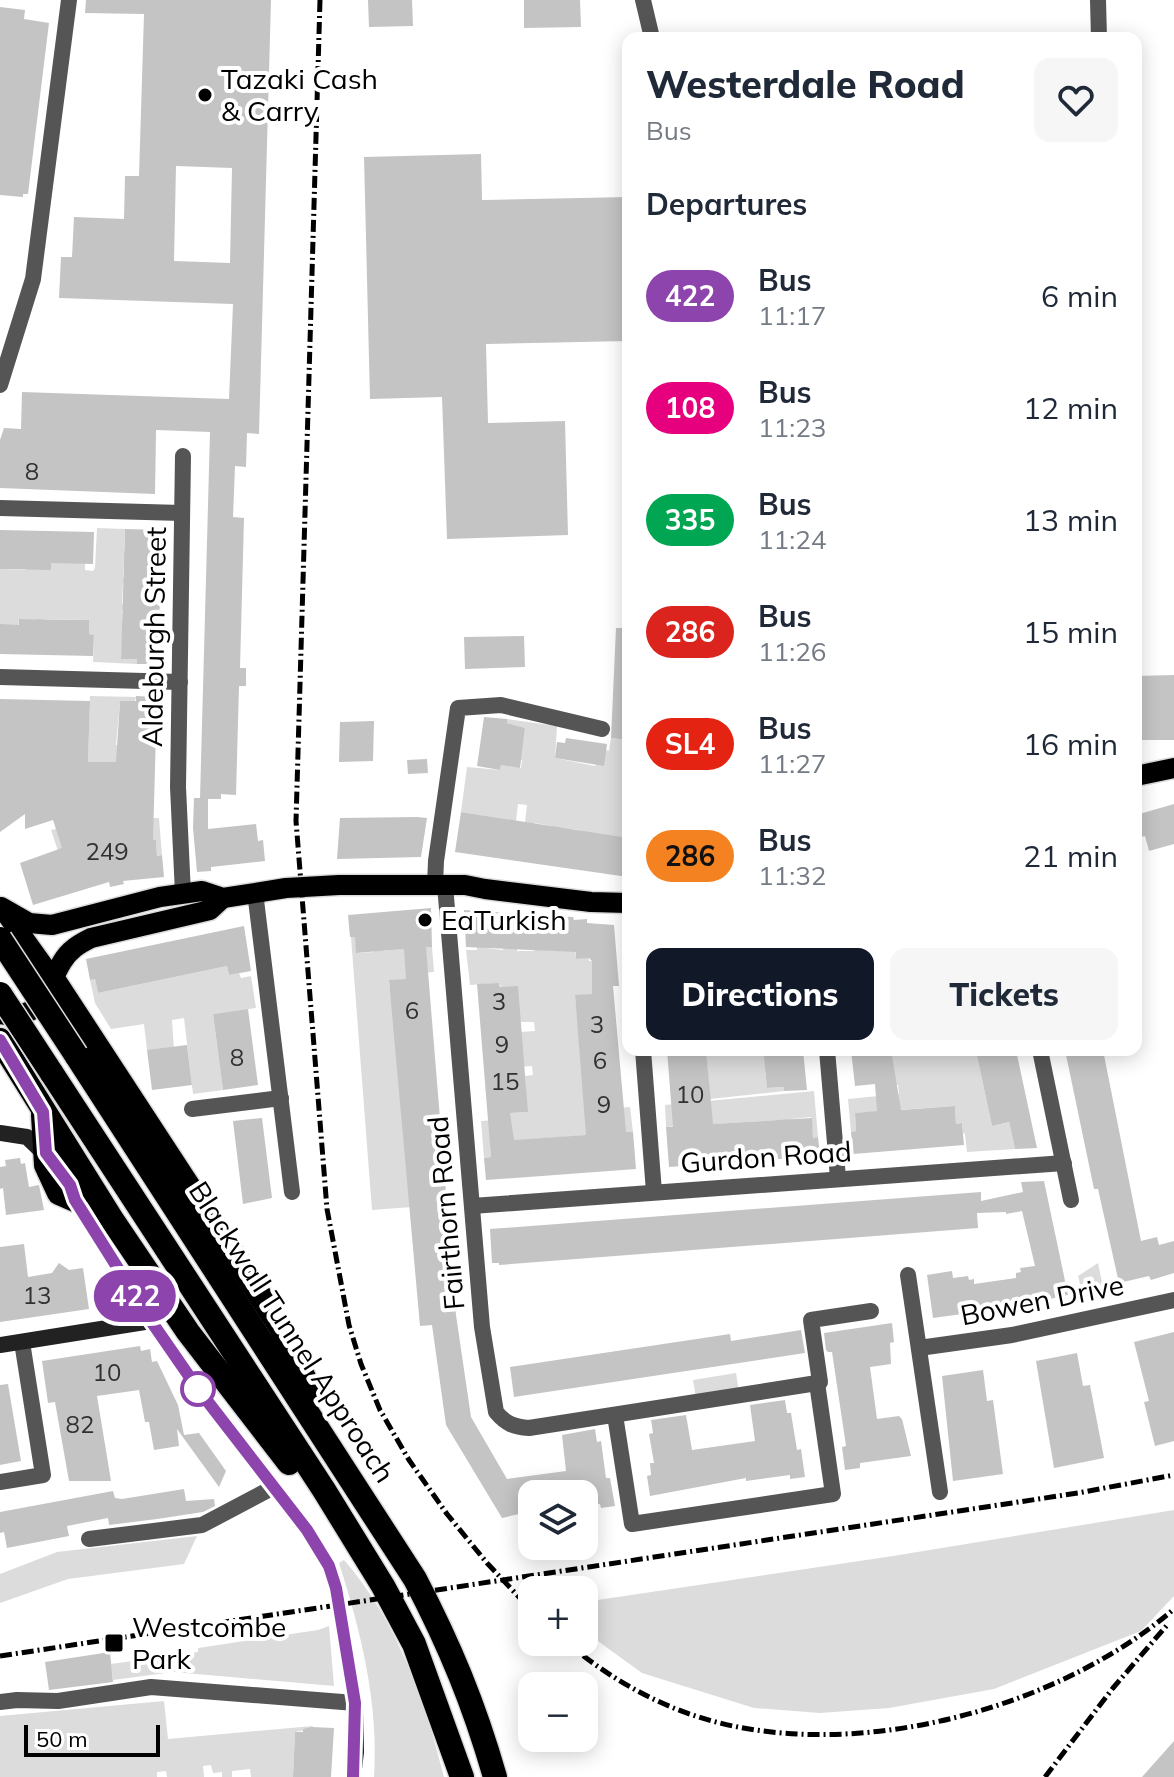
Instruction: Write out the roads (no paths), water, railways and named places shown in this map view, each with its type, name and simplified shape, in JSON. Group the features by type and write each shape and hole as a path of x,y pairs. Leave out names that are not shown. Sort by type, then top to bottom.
{"highway":[{"name":"Blackwall Tunnel Approach","path":"0,939 415,1579 447,1641 479,1720 495,1777"},
{"path":"53,979 281,1328 345,1468"},
{"path":"0,994 324,1490 383,1586 414,1644 462,1777"},
{"path":"0,1040 43,1112 188,1332 383,1586"},
{"path":"43,1112 49,1175 59,1193 75,1200"}],"main road":[{"path":"1142,775 1174,768"},
{"path":"0,906 29,923 52,925 202,891 223,898 339,885 465,885 622,903"},
{"path":"0,1014 17,1016 30,1012 48,992 62,962 79,944 91,938 210,910 223,898"},
{"path":"0,906 53,979"}],"street":[{"path":"0,385 33,279 69,0"},
{"path":"1098,0 1099,32"},
{"path":"646,3 651,32"},
{"path":"182,513 183,456"},
{"name":"Aldeburgh Street","path":"0,508 182,513 178,836 183,894"},
{"path":"0,677 180,682"},
{"name":"Fairthorn Road","path":"602,729 501,705 458,708 436,866 482,1327 496,1412 503,1421 515,1427 529,1428 817,1383"},
{"path":"255,892 292,1192"},
{"path":"643,1056 654,1192"},
{"path":"828,1056 838,1178"},
{"path":"1041,1056 1071,1200"},
{"path":"192,1109 281,1098"},
{"path":"0,1133 27,1137 46,1153"},
{"name":"Gurdon Road","path":"472,1206 1064,1163"},
{"path":"75,1200 198,1389 307,1530 329,1566 336,1588 355,1703 353,1777"},
{"path":"908,1275 940,1492"},
{"name":"Bowen Drive","path":"919,1348 1012,1335 1174,1300"},
{"path":"615,1415 632,1524 833,1494 811,1320 871,1311"},
{"path":"0,1345 151,1321"},
{"path":"0,1482 43,1475 22,1342"},
{"path":"89,1539 202,1525 272,1488"},
{"path":"0,1702 58,1701 151,1687 355,1703"}],"railway":[{"path":"320,0 296,821 327,1209 349,1325 380,1410 409,1460 447,1514 518,1596"},
{"path":"0,1656 1078,1493 1174,1475"},
{"path":"584,1656 665,1705 710,1720 789,1734 847,1734 907,1727 966,1715 1023,1696 1078,1672 1129,1643 1174,1609"},
{"path":"1045,1777 1113,1688 1168,1624"}],"place":[{"name":"Tazaki Cash & Carry","path":"205,95"},
{"name":"EaTurkish","path":"425,920"},
{"name":"Westcombe Park","path":"114,1643"}]}
